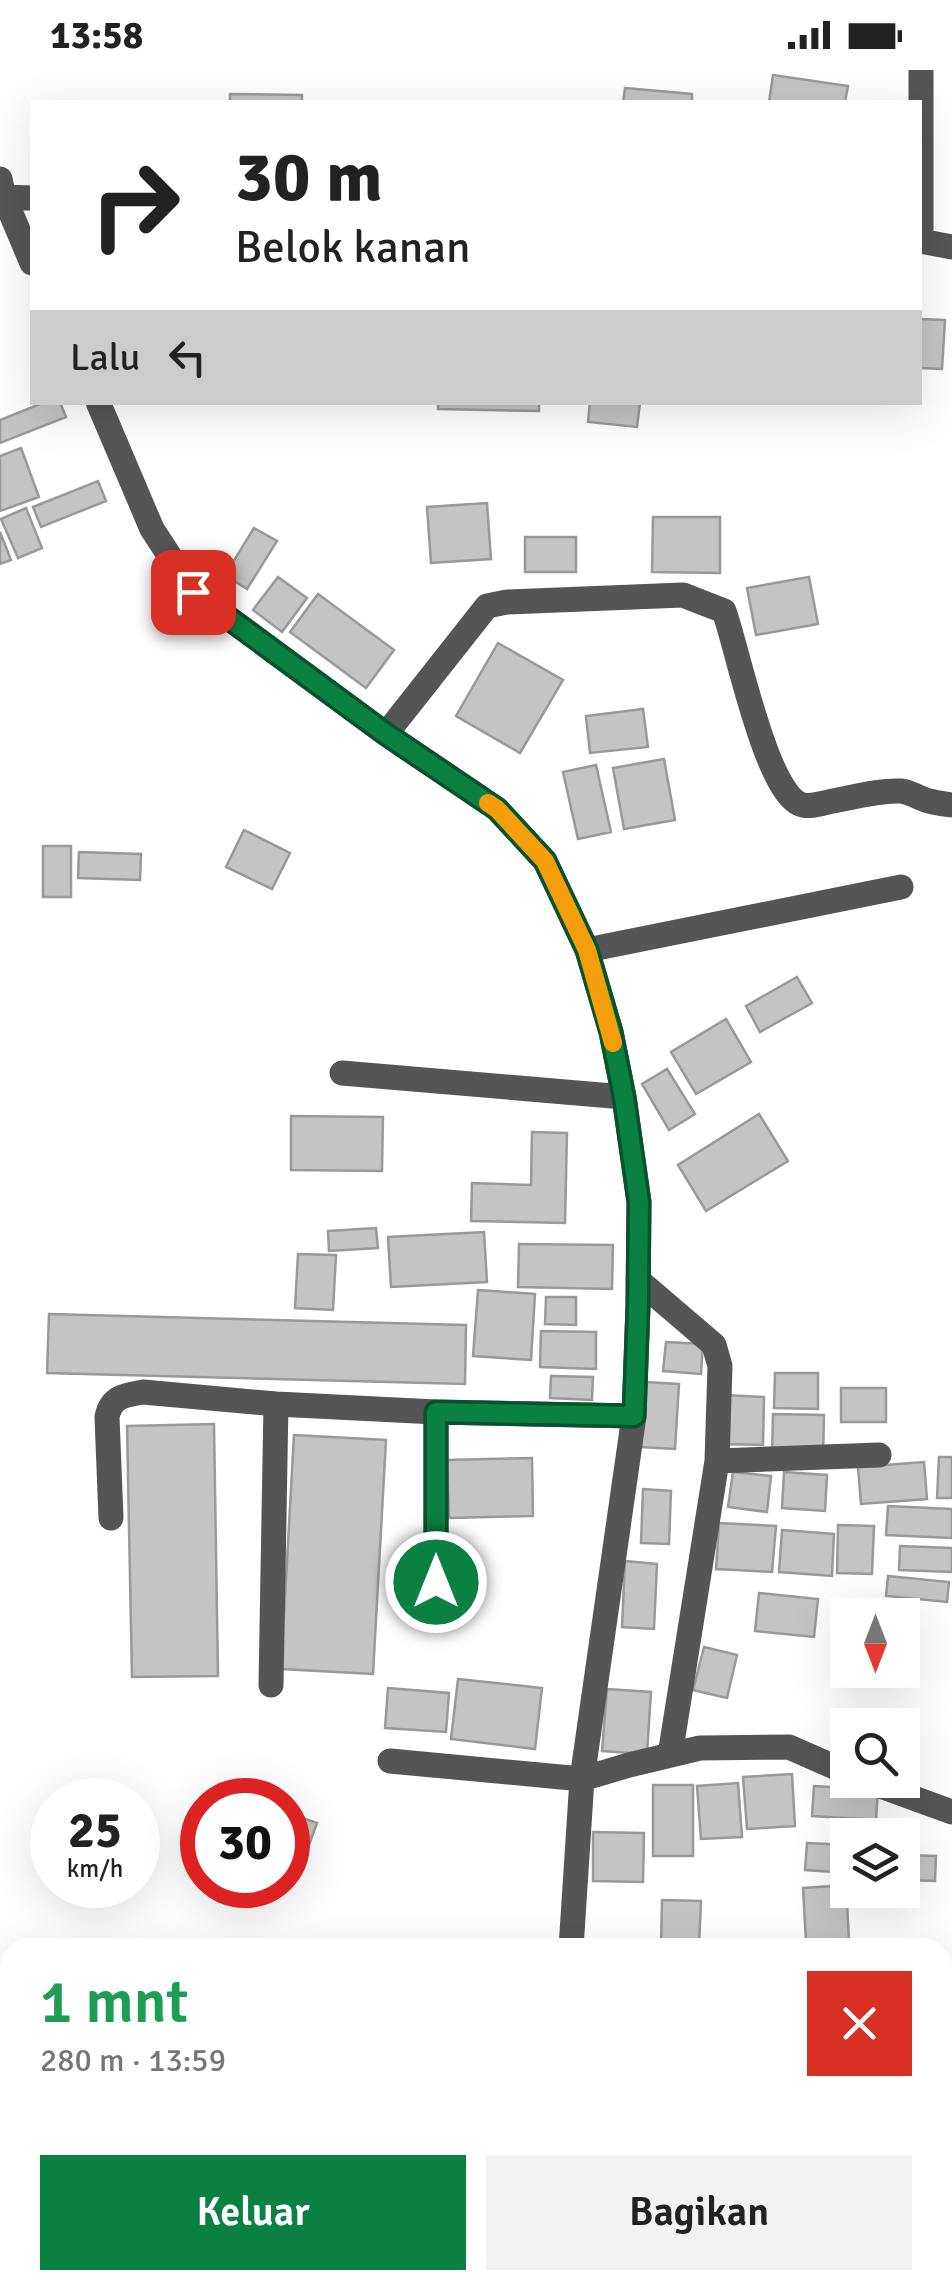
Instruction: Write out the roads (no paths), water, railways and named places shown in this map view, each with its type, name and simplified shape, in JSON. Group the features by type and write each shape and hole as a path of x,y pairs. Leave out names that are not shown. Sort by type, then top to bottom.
{"street":[{"path":"920,70 920,100"},
{"path":"2,188 30,197"},
{"path":"2,188 30,258"},
{"path":"922,241 952,247"},
{"path":"99,405 152,529 193,592 386,734 497,809 545,861 587,950 611,1032 624,1097 639,1202 638,1280 634,1416 582,1779 572,1938"},
{"path":"386,734 487,606 682,594 724,611 768,757 781,788 792,801 805,806 904,791 952,805"},
{"path":"587,950 902,887"},
{"path":"342,1073 624,1097"},
{"path":"638,1280 714,1345 720,1366 718,1461 670,1755"},
{"path":"111,1518 107,1418 109,1406 116,1398 128,1394 436,1412 634,1416"},
{"path":"271,1684 276,1404"},
{"path":"436,1412 436,1582"},
{"path":"718,1461 879,1455"},
{"path":"390,1761 582,1779 700,1748 789,1747 830,1765"},
{"path":"914,1798 952,1812"}]}
